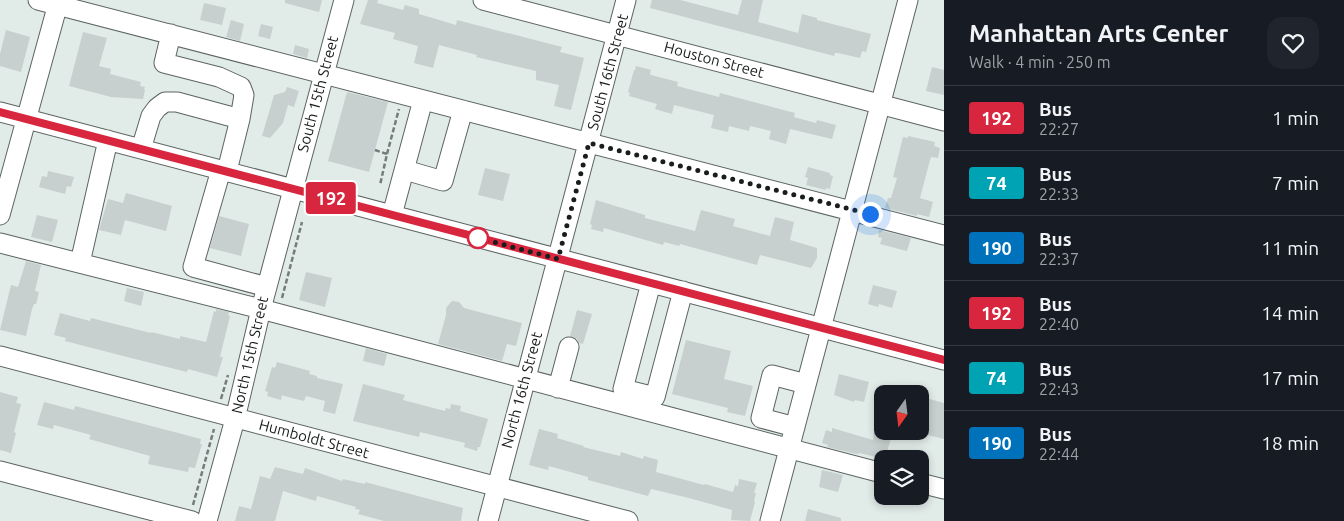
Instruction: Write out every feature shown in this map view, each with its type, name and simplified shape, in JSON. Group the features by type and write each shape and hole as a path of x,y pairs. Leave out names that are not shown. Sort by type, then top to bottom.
{"street":[{"path":"38,0 59,3 323,74 944,234"},
{"name":"South 15th Street","path":"292,188 344,0"},
{"name":"Houston Street","path":"483,0 944,121"},
{"name":"South 16th Street","path":"558,259 626,0"},
{"path":"770,521 908,0"},
{"path":"0,215 59,3"},
{"path":"171,34 164,63 219,77 241,87 244,95 240,119 193,267 267,287"},
{"path":"392,215 424,100"},
{"path":"141,149 151,116 164,102 177,102 240,119"},
{"path":"405,170 443,181 463,110"},
{"path":"0,112 944,360"},
{"path":"80,263 108,140"},
{"name":"North 15th Street","path":"207,521 235,419 292,188"},
{"path":"0,243 261,309 874,471"},
{"name":"North 16th Street","path":"488,521 558,259"},
{"path":"651,283 623,389 656,397 683,291"},
{"path":"558,388 569,347"},
{"name":"Humboldt Street","path":"0,356 628,521"},
{"path":"795,427 761,418 772,375 806,384"},
{"path":"0,471 192,521"},
{"path":"929,485 944,489"}],"path":[{"path":"380,185 402,94"},
{"path":"375,150 387,154"}],"building":[{"path":"285,0 322,0 319,12 285,3"},
{"path":"368,0 378,0 377,3 403,10 405,5 419,9 419,14 456,25 457,20 562,47 560,52 584,58 571,110 554,106 559,85 536,80 536,71 476,57 477,55 439,45 433,68 414,63 418,46 393,39 395,33 360,24"},
{"path":"652,0 680,0 738,15 742,0 763,0 758,22 798,33 802,14 817,18 817,20 871,34 866,52 862,51 860,58 838,53 835,53 834,56 650,8"},
{"path":"204,3 226,8 222,25 200,20"},
{"path":"231,20 244,24 240,41 226,37"},
{"path":"261,24 273,27 270,39 258,36"},
{"path":"6,30 30,37 21,72 0,66 0,54"},
{"path":"83,32 107,38 99,66 111,69 110,74 141,82 140,86 145,87 143,99 111,97 69,86"},
{"path":"295,45 309,49 307,58 293,54"},
{"path":"636,66 651,70 651,75 678,82 677,86 719,97 720,93 795,113 794,117 816,123 817,120 836,125 832,139 790,129 786,144 769,139 771,131 750,126 749,131 729,126 728,132 711,128 714,115 674,105 672,114 655,109 657,104 629,96 630,93 628,92"},
{"path":"932,67 944,70 944,95 926,91"},
{"path":"287,87 299,91 294,107 288,105 283,123 270,138 262,136 274,95 285,92"},
{"path":"347,92 388,102 369,172 328,161"},
{"path":"908,136 935,142 934,146 940,148 938,158 931,157 920,198 933,202 929,217 885,208 888,198 891,198 897,178 893,177 903,137 908,138"},
{"path":"808,167 830,173 833,176 830,189 826,188 826,190 806,185 808,178 805,177"},
{"path":"485,168 510,174 503,201 478,195"},
{"path":"48,171 74,177 71,187 67,186 65,194 39,187 42,176 47,177"},
{"path":"126,193 172,206 166,231 125,220 121,235 99,230 108,199 123,203"},
{"path":"596,200 645,215 645,218 695,231 701,210 735,219 733,226 770,236 775,217 794,222 790,240 817,248 817,258 811,268 760,255 757,265 680,244 679,246 664,242 663,245 604,228 603,232 591,229 592,225 590,224"},
{"path":"37,215 58,220 52,242 31,237"},
{"path":"219,216 249,224 241,256 210,248"},
{"path":"879,230 911,238 907,251 880,244 882,238 878,237"},
{"path":"26,261 41,265 35,291 39,292 36,304 34,304 32,309 26,336 0,330 11,285 18,287"},
{"path":"306,272 332,278 325,307 299,300"},
{"path":"873,285 897,291 892,308 879,304 878,307 868,304"},
{"path":"127,288 144,292 141,306 124,301"},
{"path":"452,301 459,302 464,308 522,323 516,346 507,344 502,361 438,344 446,315 446,308"},
{"path":"216,309 229,312 228,315 230,316 220,357 223,357 217,377 188,369 187,372 65,341 66,338 54,335 60,313 90,321 91,318 180,339 180,336 206,342"},
{"path":"577,310 592,314 583,344 570,336"},
{"path":"686,340 731,351 724,379 753,386 745,416 727,412 728,408 672,394"},
{"path":"366,348 387,354 384,366 363,361"},
{"path":"277,362 310,371 309,374 317,376 317,378 343,384 335,414 323,411 325,401 306,396 304,401 282,395 281,400 267,396 268,392 265,391 272,367 275,368"},
{"path":"839,374 869,382 864,402 855,400 854,402 834,395"},
{"path":"363,384 405,395 403,400 445,411 446,408 450,409 451,404 461,406 460,411 488,419 480,447 478,447 477,451 464,447 465,443 420,432 419,437 353,421"},
{"path":"0,392 18,397 16,403 21,404 11,453 0,450"},
{"path":"929,399 944,403 944,439 929,435"},
{"path":"44,402 74,410 75,406 201,439 200,444 202,444 195,468 189,467 188,472 148,464 150,456 89,439 91,435 54,425 53,429 37,425"},
{"path":"832,428 873,440 874,431 874,440 890,440 888,450 874,450 874,456 827,447 828,445 822,443 826,430 832,432"},
{"path":"539,429 558,434 557,438 583,447 620,456 621,452 643,459 644,456 658,460 656,472 704,485 733,492 735,485 738,486 739,479 757,483 750,521 731,520 732,510 689,498 651,489 648,496 588,480 588,477 549,466 548,470 529,465"},
{"path":"275,467 303,474 305,468 342,481 343,479 365,484 365,482 463,508 461,521 384,521 358,514 360,510 355,509 356,507 317,496 316,501 283,491 275,521 235,521 239,506 251,509 260,476 270,479"},
{"path":"822,470 843,475 838,492 819,487"},
{"path":"808,509 841,518 841,521 805,521"}],"bus line":[{"name":"192","path":"0,112 944,360"}],"route":[{"path":"478,238 558,259 589,143 870,214"}]}
